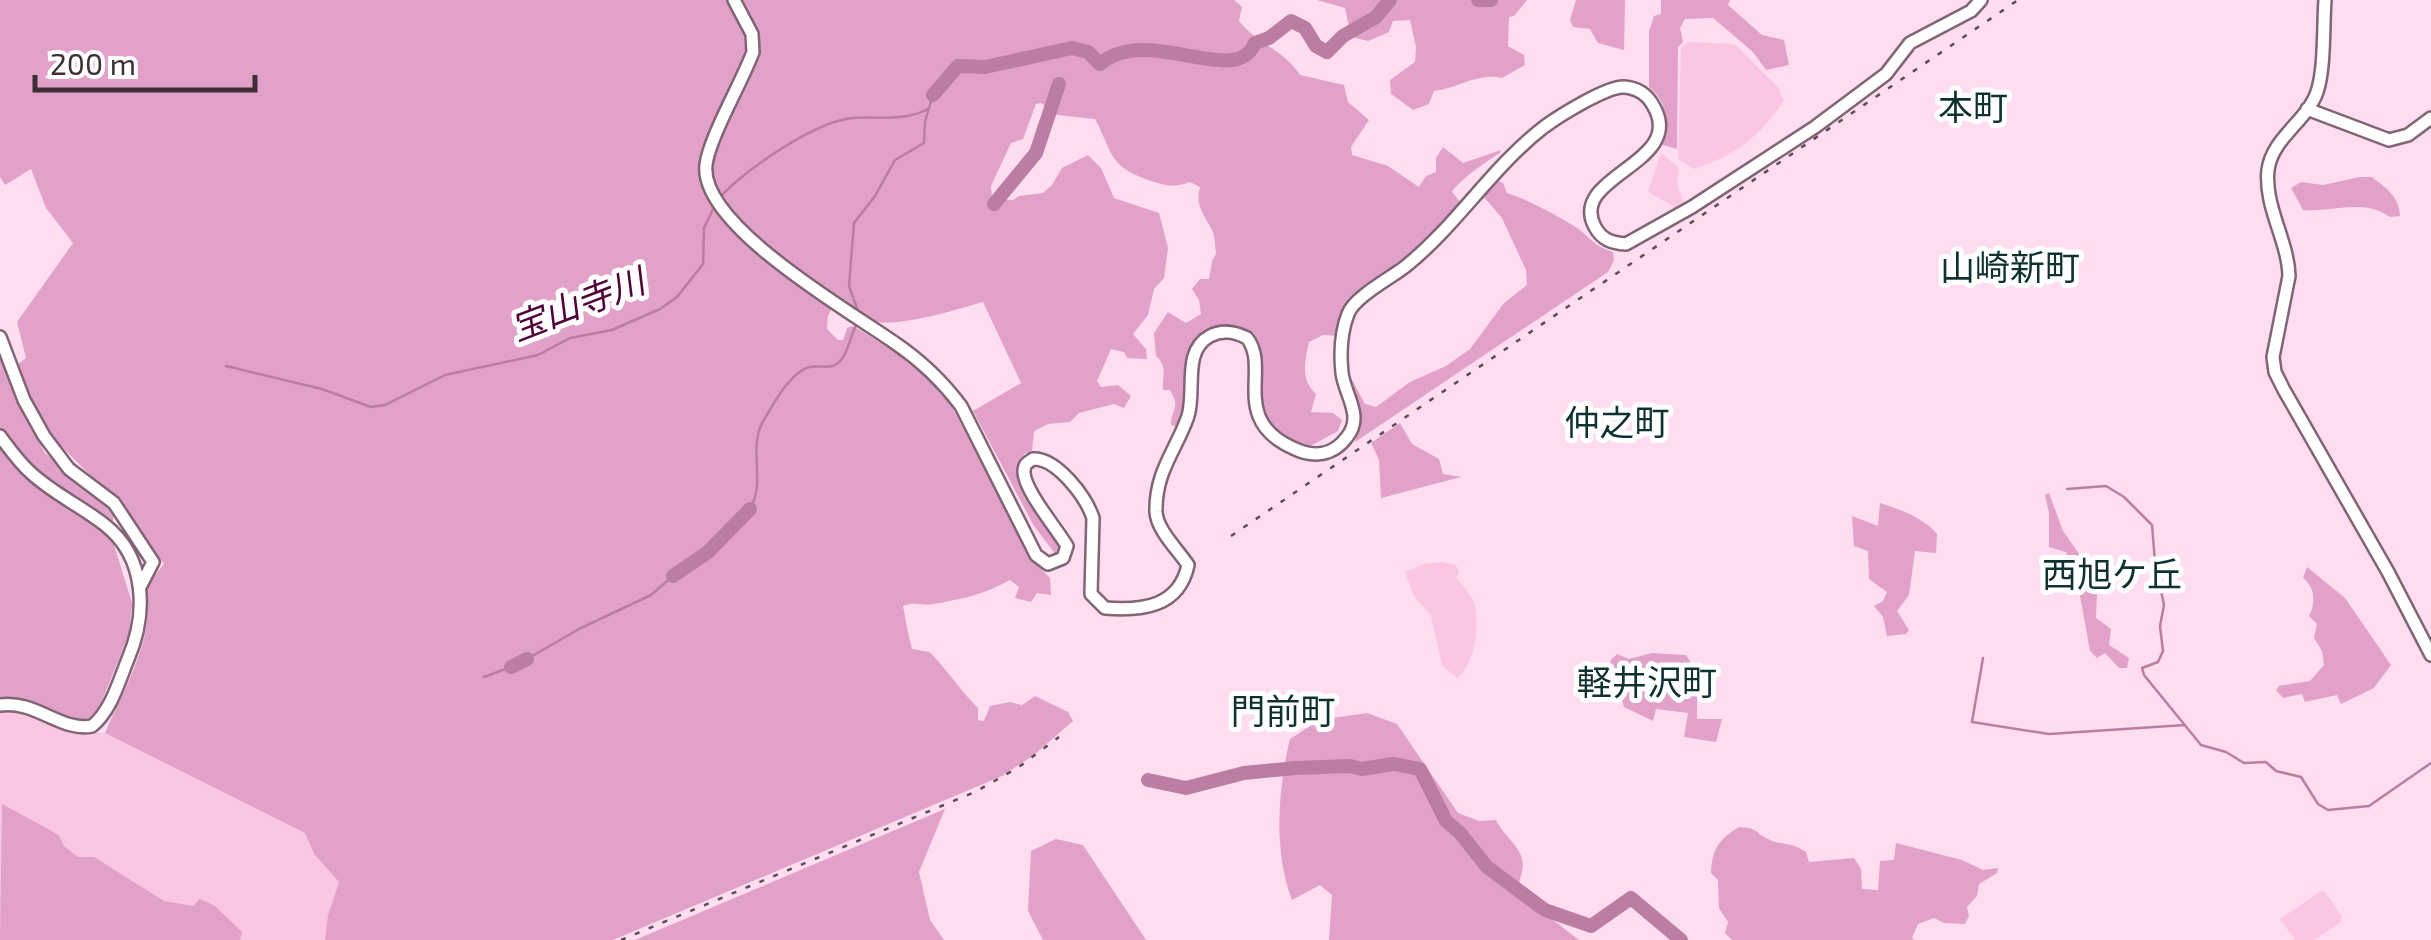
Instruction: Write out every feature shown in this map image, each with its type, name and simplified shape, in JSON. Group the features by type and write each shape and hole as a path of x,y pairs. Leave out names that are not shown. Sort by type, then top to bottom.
{"street":[{"path":"734,0 752,34 753,52 710,150 706,180 711,197 776,260 858,320 896,342 946,386 962,406 1036,555 1048,564 1063,558 1067,546 1030,490 1024,472 1026,464 1037,458 1051,463 1093,518 1090,583 1096,602 1105,608 1122,609 1167,601 1180,588 1188,565 1156,514 1164,466 1189,413 1193,358 1204,340 1220,332 1247,338 1254,354 1255,408 1264,422 1290,447 1312,454 1328,452 1347,437 1355,418 1341,362 1351,307 1434,241 1543,128 1618,87 1638,90 1652,103 1660,124 1652,143 1632,167 1602,187 1590,208 1597,232 1605,240 1626,244 1692,207 1816,127 1886,74 1910,42 1971,11 1981,0"},
{"path":"2325,0 2318,91 2269,164 2269,196 2290,276 2273,357 2275,372 2431,655"},
{"path":"2307,109 2389,140 2408,136 2431,118"},
{"path":"0,337 18,387 44,436 69,469 114,503 153,562 140,587"},
{"path":"0,436 31,473 108,527 125,546 140,587 142,616 138,635 97,722 80,728 25,705 0,705"}],"shaded area":[{"path":"0,0 1234,0 1242,7 1239,21 1300,75 1344,85 1348,102 1369,120 1351,147 1352,155 1388,166 1419,187 1426,176 1436,172 1436,158 1443,147 1463,163 1501,150 1456,187 1452,192 1461,203 1400,264 1351,299 1342,316 1339,336 1323,335 1309,342 1306,376 1316,394 1311,412 1333,413 1342,420 1338,431 1307,448 1285,438 1264,414 1254,333 1232,328 1212,331 1196,342 1186,369 1185,410 1178,427 1171,425 1175,401 1170,390 1163,390 1163,368 1156,356 1154,333 1168,312 1186,323 1201,314 1192,289 1200,279 1209,279 1216,254 1213,233 1199,204 1200,187 1190,182 1166,185 1137,176 1114,158 1095,119 1057,115 1041,103 1036,104 1023,139 1011,143 991,186 992,199 1013,200 1043,193 1062,168 1088,155 1101,168 1114,198 1159,213 1168,248 1164,278 1154,289 1148,315 1133,334 1146,349 1147,359 1127,358 1124,352 1111,349 1097,381 1101,387 1118,385 1131,396 1124,408 1114,404 1034,431 1032,451 1024,454 1018,467 1018,477 1053,528 1061,551 1056,555 1034,526 973,411 1021,383 983,302 927,317 882,323 862,317 836,300 827,329 843,340 847,328 853,326 942,388 1034,562 1050,578 1051,595 1037,593 1031,602 1015,598 1019,587 1010,580 964,598 903,606 912,649 932,655 978,708 978,720 984,721 990,706 1010,702 1022,705 1035,696 1068,712 1073,721 1002,776 613,940 325,940 339,882 314,854 305,833 105,733 143,643 148,606 145,588 164,564 115,500 55,440 13,368 26,358 17,322 73,243 46,208 31,169 5,185 0,177"},
{"path":"1317,0 1527,0 1509,17 1508,46 1524,55 1525,65 1502,78 1485,77 1434,91 1429,104 1413,110 1391,94 1390,80 1415,62 1410,20 1393,21 1389,32 1368,41 1351,37 1345,8"},
{"path":"1576,0 1625,0 1624,50 1598,43 1590,29 1573,27 1570,20"},
{"path":"1661,0 1730,0 1728,5 1762,35 1784,40 1789,65 1766,70 1753,52 1713,18 1685,19 1680,28 1683,42 1678,47 1677,149 1660,144 1665,113 1649,87 1649,31 1654,16 1661,14"},
{"path":"1688,42 1738,47 1778,87 1784,101 1745,144 1694,169 1678,159 1681,47"},
{"path":"1661,153 1679,168 1677,185 1684,202 1676,210 1648,191"},
{"path":"2372,177 2387,189 2395,198 2400,216 2390,217 2359,207 2303,210 2291,188 2301,182 2323,185"},
{"path":"1497,180 1507,193 1558,216 1613,252 1608,272 1355,442 1360,413 1350,376 1365,404 1376,407 1410,382 1446,366 1470,349 1504,303 1527,285 1526,270 1502,218 1483,196"},
{"path":"0,348 44,452 113,510 113,542 132,603 129,634 97,713 85,722 23,702 0,701"},
{"path":"1400,423 1412,444 1439,459 1443,474 1461,477 1381,498 1379,460 1371,443"},
{"path":"2049,493 2063,531 2082,558 2082,577 2097,592 2096,618 2111,629 2109,645 2129,658 2127,668 2119,668 2105,653 2097,658 2090,651 2078,585 2066,552 2049,547 2045,495"},
{"path":"1880,503 1919,519 1937,534 1936,553 1915,551 1909,595 1897,611 1909,630 1906,634 1887,636 1883,617 1874,606 1883,601 1887,592 1869,579 1868,551 1854,546 1852,516 1878,526"},
{"path":"1441,562 1456,565 1456,578 1475,606 1476,635 1471,655 1457,678 1442,665 1431,616 1414,596 1405,572"},
{"path":"2307,567 2345,598 2391,665 2374,688 2341,704 2337,695 2305,702 2302,694 2283,698 2276,690 2279,686 2310,681 2324,665 2314,638 2317,624 2309,616 2313,601 2310,586 2303,578"},
{"path":"1652,653 1686,655 1691,663 1706,669 1705,680 1697,682 1697,719 1722,719 1716,742 1684,737 1688,713 1656,709 1653,721 1624,707 1623,689 1604,685 1611,660 1617,654 1629,659"},
{"path":"0,709 34,710 79,733 105,733 305,833 314,854 339,882 325,940 0,940"},
{"path":"1367,713 1397,724 1458,813 1479,821 1496,820 1522,859 1518,893 1579,940 1329,940 1332,895 1320,885 1292,900 1286,881 1279,820 1286,758 1290,739 1319,720"},
{"path":"2,804 59,835 64,846 78,857 94,857 164,901 193,906 200,899 215,906 242,932 240,940 0,940"},
{"path":"945,809 919,872 930,920 944,940 635,940"},
{"path":"1739,827 1753,829 1772,841 1806,852 1809,862 1854,858 1861,869 1862,889 1878,890 1880,861 1894,860 1896,843 1962,860 1983,870 1998,868 1997,873 1979,884 1977,896 1967,907 1969,916 1965,924 1944,923 1934,918 1918,924 1914,940 1732,940 1725,933 1728,922 1719,908 1718,880 1711,873 1718,846"},
{"path":"1056,839 1083,845 1146,940 1043,940 1028,911 1031,851"},
{"path":"2321,891 2342,917 2340,923 2314,940 2295,940 2280,919"}],"waterway":[{"name":"宝山寺川","path":"933,95 958,66 985,67 1072,48 1088,52 1100,64 1120,53 1142,50 1230,60 1245,56 1255,43 1269,38 1291,21 1305,28 1316,46 1327,52 1343,36 1376,17 1390,0"},
{"name":"宝山寺川","path":"1478,0 1491,0"},
{"name":"宝山寺川","path":"994,204 1036,153 1059,84"},
{"name":"宝山寺川","path":"858,311 849,286 854,223 895,160 924,143 925,121 933,95"},
{"name":"宝山寺川","path":"721,196 764,160 820,128 853,118 900,117 928,109"},
{"name":"宝山寺川","path":"226,366 322,389 371,407 385,405 445,375 538,355 570,338 612,330 660,309 677,297 703,264 704,228 714,207"},
{"name":"宝山寺川","path":"750,509 757,486 757,440 765,418 798,373 809,367 833,366 841,360 857,324"},
{"path":"2067,489 2106,486 2124,497 2152,525 2164,605 2160,626 2163,651 2158,662 2142,668 2201,745 2226,752 2244,763 2266,762 2276,771 2301,777 2318,804 2328,810 2369,806 2431,763"},
{"name":"宝山寺川","path":"673,576 708,552 750,509"},
{"name":"宝山寺川","path":"527,659 651,595 673,576"},
{"path":"1983,658 1972,722 2049,734 2185,725"},
{"name":"宝山寺川","path":"511,667 527,659"},
{"name":"宝山寺川","path":"484,677 511,667"},
{"path":"1148,780 1186,788 1244,773 1296,768 1362,769 1394,764 1420,769 1446,821 1487,867 1545,910 1591,926 1631,898 1681,940"}],"railway":[{"path":"1231,536 2018,0"},
{"path":"621,940 975,792 1019,767 1059,737"}],"district":[{"name":"本町","path":"1973,106"},
{"name":"山崎新町","path":"2010,266"},
{"name":"仲之町","path":"1617,421"},
{"name":"西旭ケ丘","path":"2112,573"},
{"name":"軽井沢町","path":"1647,681"},
{"name":"門前町","path":"1283,710"}]}
